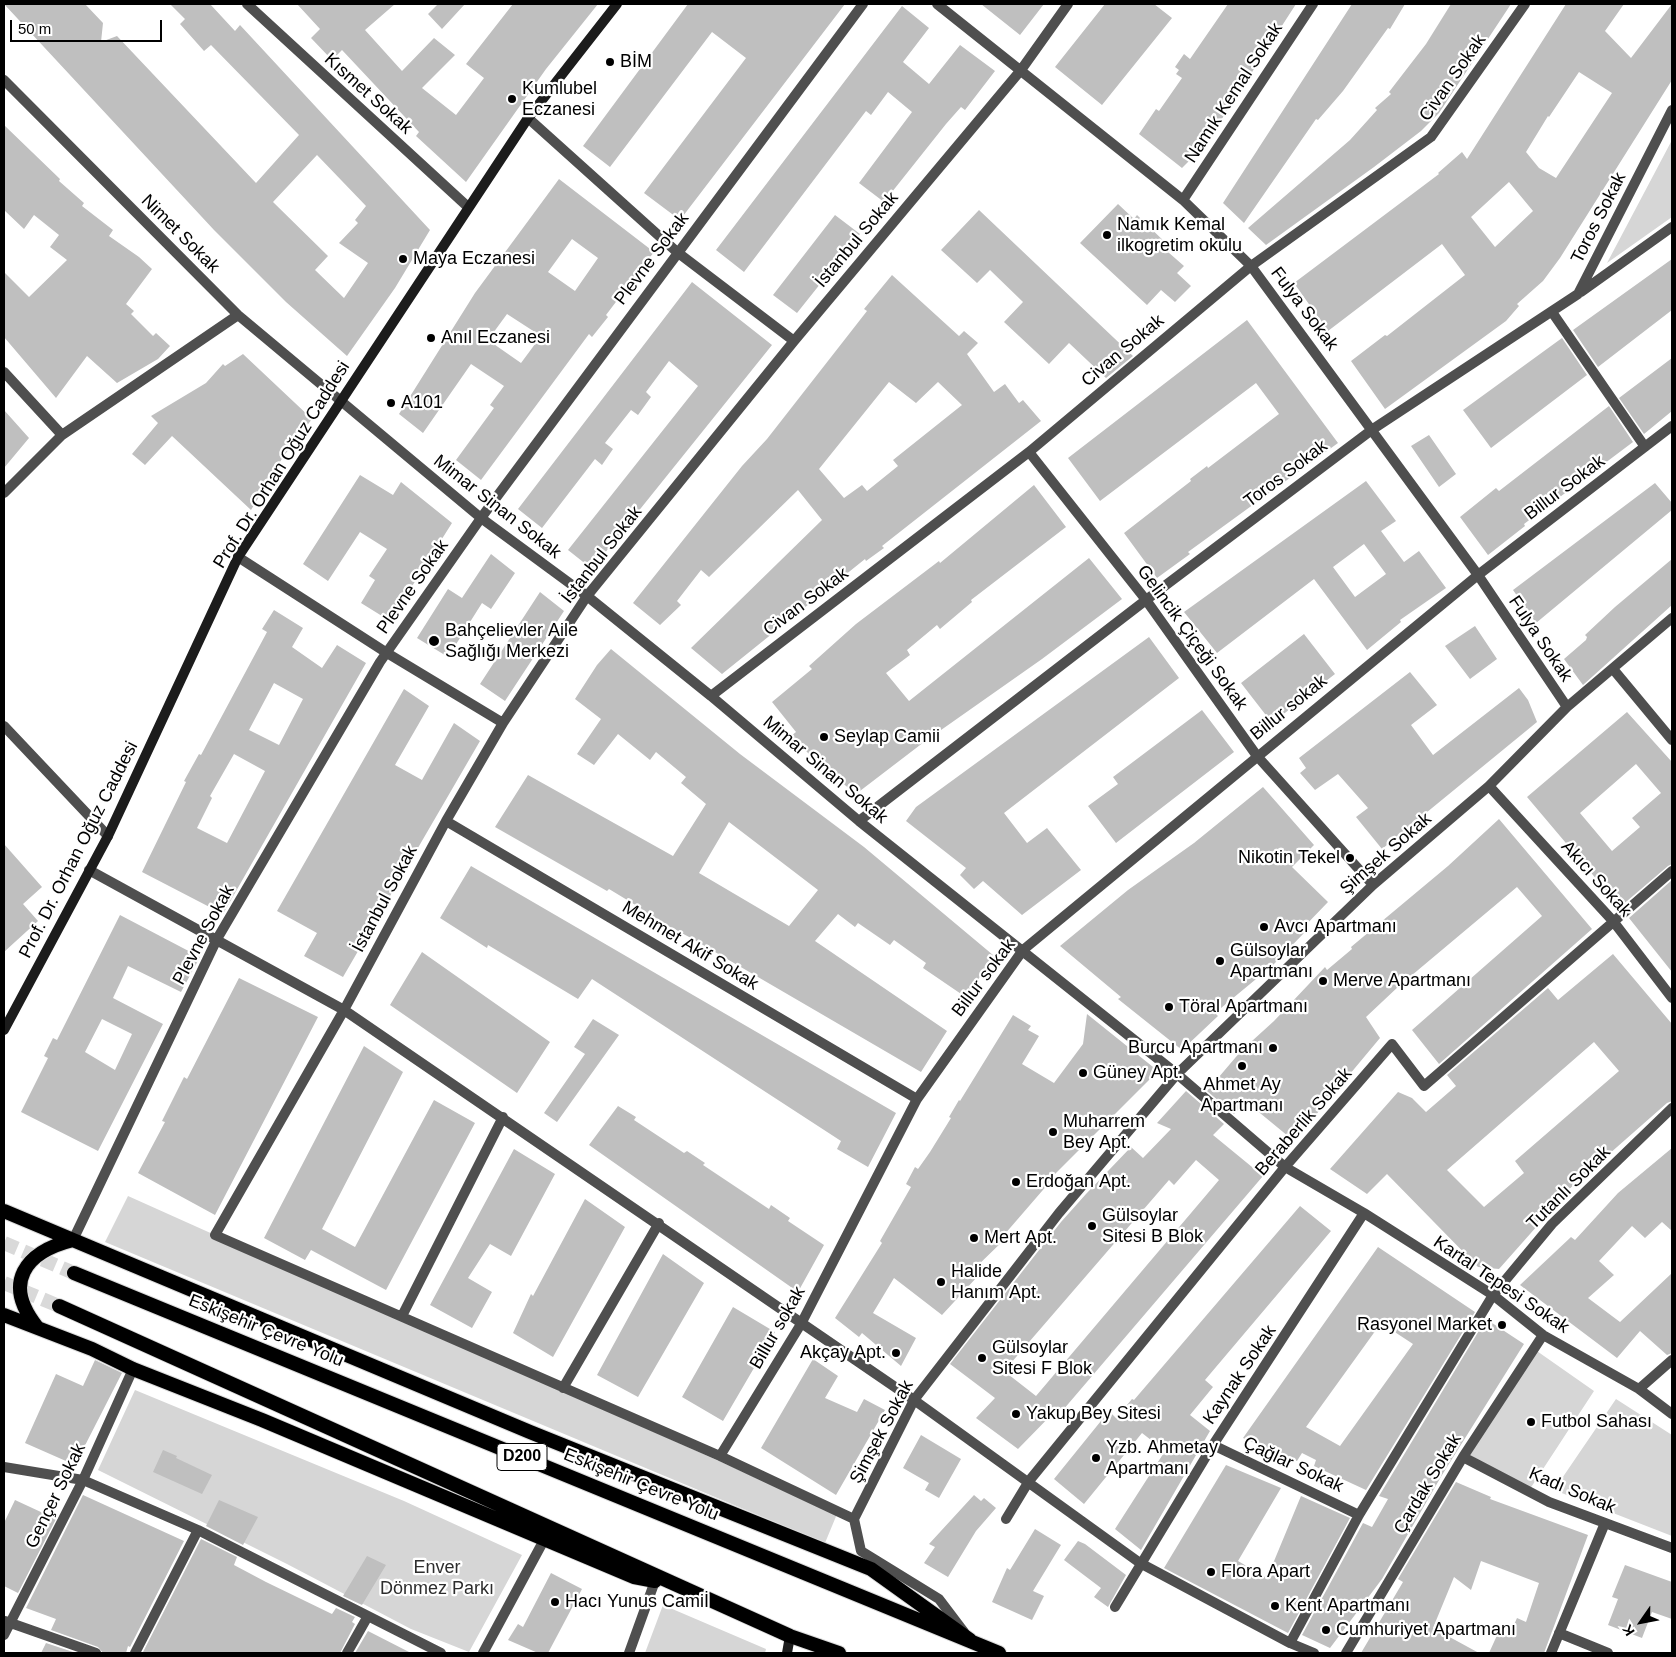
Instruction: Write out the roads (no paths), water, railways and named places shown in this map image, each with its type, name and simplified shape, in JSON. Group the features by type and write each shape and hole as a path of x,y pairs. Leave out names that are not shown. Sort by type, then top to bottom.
{"highway":[{"path":"4,1211 530,1432 871,1569 970,1640"},
{"path":"38,1328 28,1315 21,1294 21,1281 25,1269 40,1252 53,1245 73,1240"},
{"name":"Eskişehir Çevre Yolu","path":"74,1273 999,1653"},
{"path":"59,1306 790,1636"},
{"path":"4,1315 92,1349 133,1370 262,1420 634,1577 655,1581 790,1636 839,1653"}],"main road":[{"name":"Prof. Dr. Orhan Oğuz Caddesi","path":"4,1030 108,836 238,557 528,118 617,4"},
{"path":"787,1653 790,1636"}],"street":[{"name":"Plevne Sokak","path":"73,1240 217,939 387,653 481,518 863,4"},
{"name":"Fulya Sokak","path":"937,4 1183,200 1252,266 1478,575 1567,707"},
{"name":"İstanbul Sokak","path":"402,1316 215,1235 344,1010 446,821 503,723 588,596 794,341 1021,70 1068,4"},
{"name":"Namık Kemal Sokak","path":"1183,200 1313,4"},
{"name":"Civan Sokak","path":"711,696 1029,452 1252,266 1431,137 1525,4"},
{"name":"Kısmet Sokak","path":"251,5 468,207"},
{"name":"Nimet Sokak","path":"4,80 238,315 341,401"},
{"name":"Toros Sokak","path":"859,821 1146,600 1373,429 1578,294 1672,110"},
{"path":"528,118 677,252 794,341"},
{"path":"1578,294 1672,227"},
{"path":"1552,312 1645,447"},
{"path":"4,493 62,436 238,315"},
{"path":"4,372 62,436"},
{"name":"Mimar Sinan Sokak","path":"341,401 481,518 588,596 711,696 859,821 1177,1074 1285,1167"},
{"name":"Billur Sokak","path":"1478,575 1672,426"},
{"name":"Gelincik Çiçeği Sokak","path":"1029,452 1146,600 1257,756 1373,884"},
{"path":"238,557 387,653 503,723"},
{"name":"Billur sokak","path":"720,1456 802,1324 917,1099 1022,950 1478,575"},
{"name":"Şimşek Sokak","path":"854,1519 914,1400 1059,1212 1177,1074 1373,884 1489,786 1567,707 1672,618"},
{"path":"1613,669 1672,740"},
{"path":"4,726 108,836"},
{"name":"Akıcı Sokak","path":"1489,786 1613,921 1672,998"},
{"name":"Mehmet Akif Sokak","path":"446,821 917,1099"},
{"path":"89,870 344,1010 659,1223 914,1400 1029,1481 1140,1563 1290,1643 1314,1653"},
{"name":"Beraberlik Sokak","path":"1006,1519 1029,1481 1285,1167 1392,1044 1424,1086 1672,871"},
{"name":"Tutanlı Sokak","path":"1290,1643 1359,1514 1494,1295 1552,1224 1672,1108"},
{"path":"503,1117 402,1316 720,1456 854,1519 861,1552 939,1599 970,1640"},
{"name":"Kartal Tepesi Sokak","path":"1285,1167 1364,1213 1494,1295 1543,1336 1639,1389 1672,1414"},
{"name":"Kaynak Sokak","path":"1115,1607 1213,1445 1364,1213"},
{"path":"563,1388 659,1223"},
{"name":"Çardak Sokak","path":"1346,1653 1462,1457 1543,1336"},
{"path":"1639,1389 1672,1360"},
{"name":"Gençer Sokak","path":"4,1635 7,1622 83,1480 133,1370"},
{"name":"Çağlar Sokak","path":"1213,1445 1359,1514"},
{"name":"Kadı Sokak","path":"1462,1457 1549,1502 1672,1548"},
{"path":"4,1467 83,1480 198,1530 441,1653"},
{"path":"1551,1653 1605,1523"},
{"path":"135,1653 198,1530"},
{"path":"483,1653 544,1540"},
{"path":"629,1653 655,1581"},
{"path":"347,1653 368,1616"},
{"path":"7,1622 96,1653"},
{"path":"1559,1633 1608,1653"}],"tunnel":[{"path":"4,1243 74,1273"},
{"path":"4,1283 59,1306"}],"place":[{"name":"BİM","path":"610,62"},
{"name":"Kumlubel Eczanesi","path":"512,99"},
{"name":"Namık Kemal ilkogretim okulu","path":"1107,235"},
{"name":"Maya Eczanesi","path":"403,259"},
{"name":"Anıl Eczanesi","path":"431,338"},
{"name":"A101","path":"391,403"},
{"name":"Bahçelievler Aile Sağlığı Merkezi","path":"434,641"},
{"name":"Seylap Camii","path":"824,737"},
{"name":"Nikotin Tekel","path":"1350,858"},
{"name":"Avcı Apartmanı","path":"1264,927"},
{"name":"Gülsoylar Apartmanı","path":"1220,961"},
{"name":"Merve Apartmanı","path":"1323,981"},
{"name":"Töral Apartmanı","path":"1169,1007"},
{"name":"Burcu Apartmanı","path":"1273,1048"},
{"name":"Ahmet Ay Apartmanı","path":"1242,1066"},
{"name":"Güney Apt.","path":"1083,1073"},
{"name":"Muharrem Bey Apt.","path":"1053,1132"},
{"name":"Erdoğan Apt.","path":"1016,1182"},
{"name":"Gülsoylar Sitesi B Blok","path":"1092,1226"},
{"name":"Mert Apt.","path":"974,1238"},
{"name":"Halide Hanım Apt.","path":"941,1282"},
{"name":"Rasyonel Market","path":"1502,1325"},
{"name":"Akçay Apt.","path":"896,1353"},
{"name":"Gülsoylar Sitesi F Blok","path":"982,1358"},
{"name":"Yakup Bey Sitesi","path":"1016,1414"},
{"name":"Futbol Sahası","path":"1531,1422"},
{"name":"Yzb. Ahmetay Apartmanı","path":"1096,1458"},
{"name":"Flora Apart","path":"1211,1572"},
{"name":"Hacı Yunus Camiİ","path":"555,1602"},
{"name":"Kent Apartmanı","path":"1275,1606"},
{"name":"Cumhuriyet Apartmanı","path":"1326,1630"}],"park label":[{"name":"Enver Dönmez Parkı","path":"437,1578"}]}
